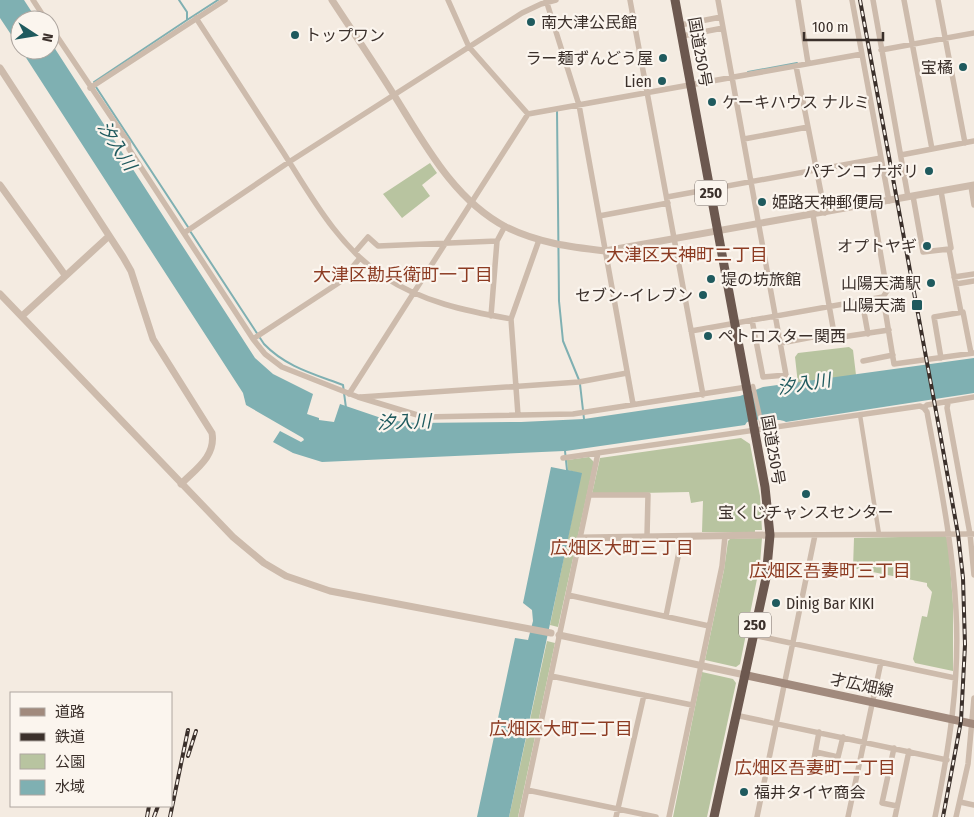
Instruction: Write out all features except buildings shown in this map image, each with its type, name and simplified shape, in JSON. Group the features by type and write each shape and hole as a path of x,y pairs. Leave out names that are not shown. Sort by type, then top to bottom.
{"highway":[{"name":"国道250号","path":"675,0 734,323 759,431 770,535 766,578 714,817"}],"main road":[{"name":"才広畑線","path":"745,674 973,723"}],"street":[{"path":"90,88 225,0"},
{"path":"332,0 442,168 472,202 505,226 539,240 561,246 605,251 972,186 974,205"},
{"path":"448,0 469,47 528,114"},
{"path":"184,232 289,162 522,13 546,1 556,0"},
{"path":"630,0 703,395"},
{"path":"718,0 786,374 763,377 752,320"},
{"path":"798,0 808,64"},
{"path":"852,0 889,201"},
{"path":"872,0 901,155 924,252 949,249"},
{"path":"904,0 932,149"},
{"path":"938,0 965,143"},
{"path":"546,1 579,105 633,404"},
{"path":"680,25 721,17"},
{"path":"196,18 324,217 360,258 382,276 413,293 458,310 511,320"},
{"path":"682,36 724,28"},
{"path":"882,50 974,33"},
{"path":"60,42 90,88 115,121 128,142 129,149 253,340 265,354 282,367 358,397 424,417 573,414 703,395 750,386"},
{"path":"350,394 528,114 862,54"},
{"path":"796,66 825,213"},
{"path":"0,68 131,271 153,339 212,433 213,442 208,457 181,484"},
{"path":"744,139 808,127"},
{"path":"901,155 974,141"},
{"path":"599,216 710,190 881,158"},
{"path":"0,185 65,275"},
{"path":"872,204 887,291 883,297 894,364 973,353 963,312 961,312 949,249 951,248 941,191"},
{"path":"813,215 834,333"},
{"path":"491,316 497,241 505,226"},
{"path":"22,316 109,236"},
{"path":"355,252 368,237 378,246 497,241"},
{"path":"518,415 511,320 539,240"},
{"path":"253,340 340,282 360,258"},
{"path":"955,281 974,274"},
{"path":"955,281 974,281"},
{"path":"0,294 233,537 264,563 286,576 330,591 559,635 745,674"},
{"path":"691,331 883,297"},
{"path":"862,301 868,334"},
{"path":"941,358 934,317 961,312"},
{"path":"781,343 834,333 842,337 888,330"},
{"path":"863,360 893,355"},
{"path":"358,397 579,382 628,373"},
{"path":"924,408 935,403 948,403 974,397"},
{"path":"948,403 947,408 972,534 974,575"},
{"path":"565,458 920,406 924,408 927,412 948,534 956,611 953,719 947,760 935,817"},
{"path":"860,415 879,534"},
{"path":"521,817 598,453"},
{"path":"589,495 648,495 647,536"},
{"path":"580,538 972,534"},
{"path":"758,817 815,535"},
{"path":"666,616 682,536"},
{"path":"669,817 722,566 725,536"},
{"path":"568,595 709,626"},
{"path":"753,635 955,678"},
{"path":"848,817 881,662"},
{"path":"551,676 692,705"},
{"path":"616,817 644,695"},
{"path":"956,817 971,764 974,698"},
{"path":"735,715 947,760"},
{"path":"813,764 820,732"},
{"path":"816,752 838,757 843,737"},
{"path":"894,748 882,803 897,806"},
{"path":"895,817 909,751"},
{"path":"527,790 656,817"},
{"path":"960,802 974,805"}],"green space":[{"path":"430,163 437,173 422,185 430,196 402,218 383,194"},
{"path":"849,347 853,350 856,375 798,384 795,357 798,353"},
{"path":"741,438 750,444 760,496 762,530 755,530 755,532 702,532 703,501 691,503 689,492 592,494 600,458"},
{"path":"589,457 594,462 558,627 550,625 581,474 568,470 567,460"},
{"path":"945,536 948,539 953,604 953,671 915,663 913,659 922,616 927,617 932,592 927,583 853,568 854,538"},
{"path":"762,538 760,564 740,664 736,667 705,660 724,570 728,541 730,539"},
{"path":"547,641 555,643 518,817 509,817"},
{"path":"702,672 733,679 736,683 707,817 673,817"}],"water":[{"path":"0,0 24,0 30,10 10,10 10,33 0,18"},
{"name":"汐入川","path":"60,56 255,358 273,374 313,394 307,414 319,418 319,420 334,422 340,404 387,420 416,423 584,419 740,396 763,387 974,358 974,393 786,422 761,419 747,422 745,425 566,451 568,470 582,473 509,817 477,817 515,638 528,640 533,621 532,610 523,603 551,467 566,470 564,451 322,462 293,453 273,442 280,431 301,442 304,440 246,405 243,393 27,60 60,60"}],"waterway":[{"path":"94,82 187,20 187,12 179,0"},
{"path":"187,20 218,0"},
{"path":"748,72 797,63"},
{"name":"汐入川","path":"96,87 188,227"},
{"path":"557,110 559,301 563,341 579,380"},
{"path":"190,231 264,344 291,364 343,385 346,408"},
{"path":"580,384 584,419"}],"railway":[{"path":"860,0 958,534 963,578 965,645 961,721 943,817"},
{"path":"170,817 188,730"},
{"path":"188,756 196,731"},
{"path":"147,817 149,807"},
{"path":"154,817 158,807"}],"place":[{"name":"南大津公民館","path":"531,22"},
{"name":"トップワン","path":"295,35"},
{"name":"ラー麺ずんどう屋","path":"663,58"},
{"name":"宝橘","path":"963,67"},
{"name":"Lien","path":"662,81"},
{"name":"ケーキハウス ナルミ","path":"712,102"},
{"name":"パチンコ ナポリ","path":"929,171"},
{"name":"姫路天神郵便局","path":"762,202"},
{"name":"オプトヤギ","path":"927,246"},
{"name":"堤の坊旅館","path":"711,279"},
{"name":"山陽天満駅","path":"931,283"},
{"name":"セブン-イレブン","path":"703,295"},
{"name":"山陽天満","path":"917,305"},
{"name":"ペトロスター関西","path":"708,336"},
{"name":"宝くじチャンスセンター","path":"806,494"},
{"name":"Dinig Bar KIKI","path":"776,603"},
{"name":"福井タイヤ商会","path":"744,792"}],"district":[{"name":"大津区天神町二丁目","path":"687,255"},
{"name":"大津区勘兵衛町一丁目","path":"403,275"},
{"name":"広畑区大町三丁目","path":"622,548"},
{"name":"広畑区吾妻町三丁目","path":"830,571"},
{"name":"広畑区大町二丁目","path":"561,729"},
{"name":"広畑区吾妻町二丁目","path":"815,768"}]}
